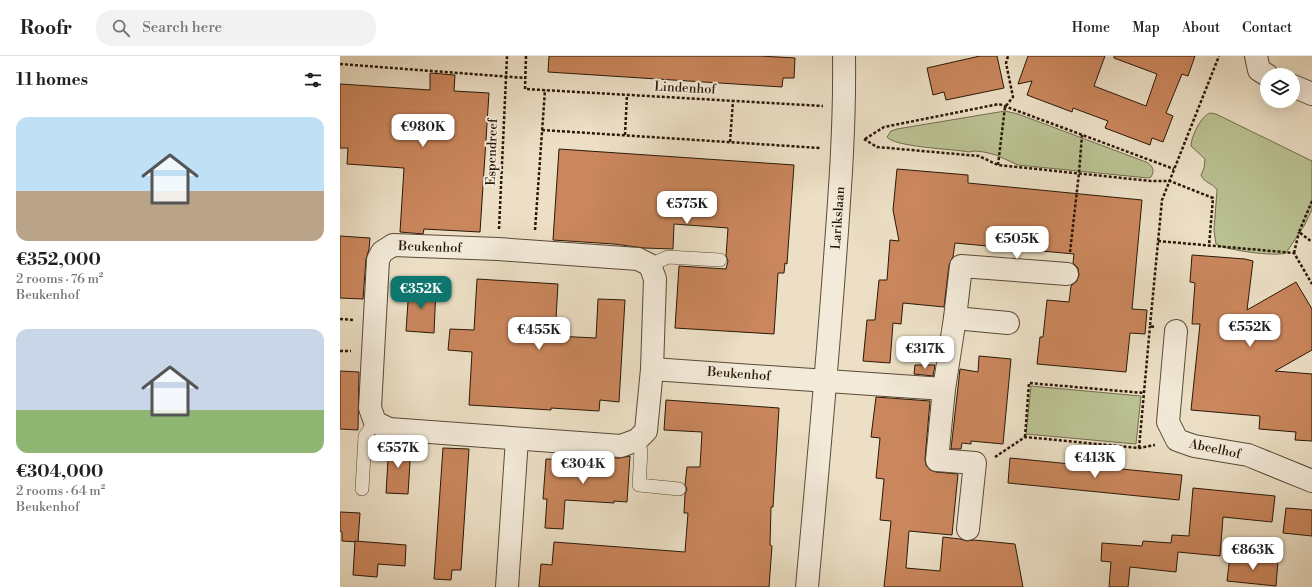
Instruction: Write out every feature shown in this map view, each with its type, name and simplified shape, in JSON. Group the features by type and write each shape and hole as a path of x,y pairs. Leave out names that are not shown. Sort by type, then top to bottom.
{"street":[{"name":"Larikslaan","path":"807,587 827,380 845,107 844,56"},
{"path":"1256,56 1260,71"},
{"path":"1300,89 1312,94"},
{"name":"Beukenhof","path":"375,422 370,408 378,260 382,252 393,245 534,251 638,260 650,265"},
{"path":"375,422 389,429 517,439 621,446 637,440 646,431 652,369 655,279 650,265"},
{"path":"968,529 975,463 937,460 944,389 961,266 1067,274"},
{"path":"955,318 1008,323"},
{"name":"Abeelhof","path":"1176,331 1168,422 1177,440 1194,446 1248,455 1312,481"},
{"name":"Beukenhof","path":"652,369 827,380"},
{"path":"827,380 944,389"},
{"path":"507,587 517,439"}],"lane":[{"path":"650,265 668,257 720,260"},
{"path":"362,490 365,436 375,422"},
{"path":"637,440 641,451 639,485 679,489"}],"path":[{"name":"Espendreef","path":"498,249 507,56"},
{"path":"340,64 525,78 526,56"},
{"path":"998,165 1005,107 1013,97 1006,63 1008,56"},
{"path":"1138,448 1162,200 1219,56"},
{"name":"Lindenhof","path":"525,78 525,89 845,107"},
{"path":"534,251 545,90"},
{"path":"625,135 627,95"},
{"path":"730,142 733,101"},
{"path":"542,130 730,142 843,143 865,139 884,127 999,104 1174,169"},
{"path":"1067,274 1079,174 1082,135"},
{"path":"865,139 877,147 979,156 998,165 1151,181 1170,181 1213,198 1209,246"},
{"path":"1312,201 1299,232 1294,253 1312,284"},
{"path":"1299,232 1312,242"},
{"path":"1158,241 1294,253"},
{"path":"1150,326 1176,331"},
{"path":"1025,437 1029,383 1144,393"},
{"path":"975,463 997,456 1025,437 1138,448 1177,440"}],"green space":[{"path":"1005,111 1018,114 1146,162 1153,168 1152,175 1148,178 1018,165 996,155 984,152 969,152 912,145 901,143 887,137 891,131 897,129"},
{"path":"1210,113 1216,114 1312,161 1312,210 1304,226 1286,253 1272,254 1251,252 1216,244 1214,230 1217,190 1202,178 1201,175 1204,168 1205,159 1191,146 1191,142 1197,127 1203,118"},
{"path":"1031,386 1141,396 1136,444 1026,434"}],"building":[{"path":"549,56 760,56 795,58 794,78 783,78 782,87 548,72"},
{"path":"980,56 997,56 1004,88 946,100 944,92 933,95 927,68"},
{"path":"1028,56 1105,56 1094,86 1146,106 1157,74 1114,58 1114,56 1195,56 1188,76 1182,74 1166,113 1173,116 1163,142 1152,138 1150,145 1105,128 1108,121 1073,108 1072,112 1027,95 1032,81 1018,84"},
{"path":"430,73 455,75 454,91 489,93 480,232 424,229 423,234 400,232 404,168 347,164 348,148 340,148 340,84 430,90"},
{"path":"559,149 794,165 787,264 785,263 784,273 778,273 774,334 675,328 679,266 726,269 728,261 726,256 728,228 674,224 673,249 553,240"},
{"path":"897,169 968,175 968,183 1142,200 1132,309 1147,310 1145,334 1130,333 1126,372 1037,364 1040,337 1043,337 1047,300 1069,302 1071,286 1077,281 1079,275 1078,268 1073,263 1074,254 955,243 953,257 949,265 944,307 903,303 901,324 893,323 890,363 863,361 867,320 875,320 879,280 887,280 890,240 899,241 893,210"},
{"path":"340,236 370,238 366,259 363,299 340,298"},
{"path":"1192,255 1245,259 1253,261 1247,310 1296,282 1312,309 1312,350 1275,371 1312,374 1312,441 1295,440 1296,432 1259,429 1260,416 1191,410 1200,324 1192,324 1195,283 1190,282"},
{"path":"477,279 558,284 555,336 596,338 598,299 625,300 619,402 600,400 599,411 551,408 551,410 469,405 472,352 448,350 450,329 474,330"},
{"path":"409,287 436,288 434,333 406,331"},
{"path":"979,356 1011,359 1003,444 971,441 971,444 962,443 961,449 951,449 960,369 978,372"},
{"path":"915,365 935,365 933,376 914,374"},
{"path":"340,371 359,372 358,430 340,429"},
{"path":"876,397 930,401 925,459 926,465 930,470 936,472 958,474 952,535 909,531 906,568 940,571 943,537 967,541 974,540 1015,544 1023,587 884,587 891,521 880,520 884,479 876,478 880,438 871,437"},
{"path":"666,400 779,408 773,507 771,507 770,545 772,546 769,587 539,587 541,564 552,565 554,542 685,552 688,513 684,513 685,494 687,489 685,485 687,467 700,467 702,432 664,430"},
{"path":"389,444 411,446 408,494 386,493"},
{"path":"443,448 469,449 461,570 452,570 451,580 434,579"},
{"path":"630,456 627,502 614,501 614,503 565,500 563,529 545,528 547,499 543,499 546,459 575,460 575,464 610,465 610,458"},
{"path":"1010,458 1182,475 1179,500 1008,483"},
{"path":"1193,488 1275,496 1272,522 1223,517 1220,556 1178,552 1176,572 1130,567 1128,587 1109,587 1111,562 1101,561 1102,543 1142,546 1143,541 1171,543 1172,535 1189,536"},
{"path":"1286,508 1312,510 1312,536 1283,533"},
{"path":"340,512 360,513 358,542 342,541 342,532 340,531"},
{"path":"355,541 406,545 405,566 378,564 377,577 353,575"},
{"path":"1230,556 1278,561 1276,586 1227,581"}]}
